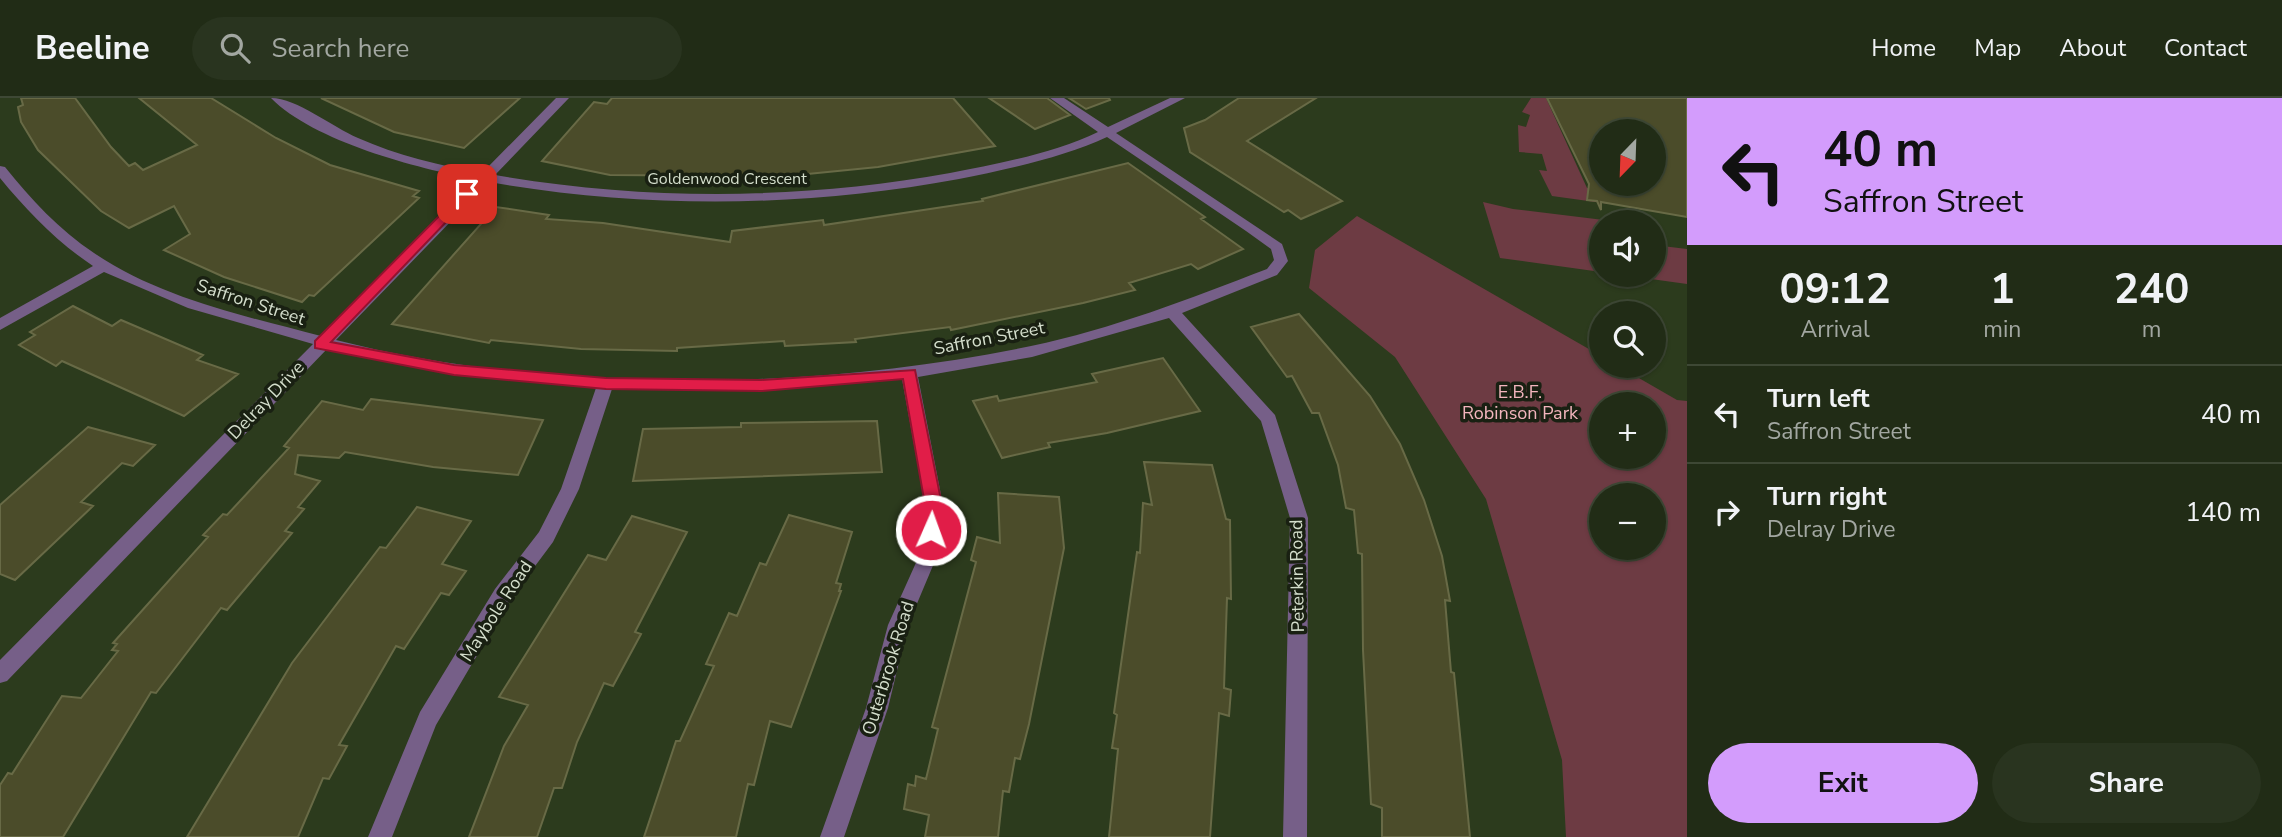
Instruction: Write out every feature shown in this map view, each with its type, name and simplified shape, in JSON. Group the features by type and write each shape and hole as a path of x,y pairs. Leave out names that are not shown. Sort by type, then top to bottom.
{"street":[{"name":"Goldenwood Crescent","path":"277,98 311,121 364,145 425,165 483,178 598,193 722,199 815,196 939,179 1032,159 1108,133 1179,98"},
{"name":"Delray Drive","path":"0,674 563,98"},
{"name":"Saffron Street","path":"0,170 60,232 103,266 189,303 320,345 454,370 606,383 761,385 909,373 1062,344 1174,314 1272,272 1281,261 1277,247 1056,98"},
{"path":"0,325 103,266"},
{"name":"Peterkin Road","path":"1174,314 1269,419 1299,518 1295,837"},
{"name":"Outerbrook Road","path":"832,837 877,708 898,625 928,556 934,505 909,373"},
{"name":"Maybole Road","path":"380,837 428,719 502,595 546,537 570,489 606,383"}],"green space":[{"path":"1531,98 1546,98 1589,188 1589,196 1607,196 1610,204 1552,196 1539,170 1547,171 1542,154 1519,152 1518,125 1526,127 1530,115 1522,112"},
{"path":"1483,202 1513,209 1589,218 1589,270 1500,258"},
{"name":"E.B.F. Robinson Park","path":"1357,216 1589,349 1589,378 1639,378 1663,392 1589,392 1589,469 1666,469 1666,394 1677,400 1687,401 1687,837 1566,837 1562,760 1486,499 1395,357 1309,288 1315,250"},
{"path":"1666,246 1687,249 1687,284 1666,281"}],"building":[{"path":"21,98 75,98 111,147 129,166 135,163 143,170 197,145 139,98 211,98 276,138 330,165 419,191 413,196 419,198 314,296 309,295 302,302 224,277 164,250 190,234 174,206 129,228 101,211 38,150 21,122 18,107 23,105"},
{"path":"321,98 520,98 464,148 394,132"},
{"path":"612,98 953,98 995,146 878,167 758,179 758,176 610,175 542,161 594,102 607,104"},
{"path":"989,98 1047,98 1070,115 1035,129"},
{"path":"1069,98 1109,98 1110,100 1086,109"},
{"path":"1239,98 1316,98 1247,141 1342,201 1301,219 1288,210 1284,212 1190,152 1184,128 1205,120"},
{"path":"1547,98 1687,98 1687,217 1666,213 1666,210 1647,210 1601,202 1601,210 1597,201 1587,200 1589,184"},
{"path":"1128,163 1205,217 1201,219 1243,249 1198,269 1191,264 1129,283 1135,290 1083,303 951,330 950,327 855,339 856,342 785,346 784,341 677,348 677,351 581,349 491,340 489,343 392,324 496,207 549,215 546,219 603,223 730,242 732,231 823,220 824,225 983,201 982,199"},
{"path":"73,306 112,326 121,320 203,355 197,360 238,374 184,416 62,361 56,366 19,345 35,335 30,332"},
{"path":"1299,314 1370,396 1400,444 1424,500 1442,556 1450,601 1445,600 1470,837 1382,837 1382,808 1371,804 1363,650 1362,554 1358,553 1354,510 1346,508 1338,465 1319,413 1312,413 1292,376 1287,377 1251,327"},
{"path":"1163,358 1200,411 1107,433 1048,443 1050,447 1002,458 973,401 997,396 999,401 1097,382 1092,374"},
{"path":"371,399 543,420 518,475 433,467 345,452 339,458 298,455 295,474 320,481 298,507 304,509 285,531 292,533 227,610 221,608 156,693 151,692 63,837 0,837 0,785 8,773 12,774 62,696 81,698 118,651 112,650 117,644 113,643 208,537 203,535 223,514 227,515 289,448 284,446 322,401 363,410"},
{"path":"877,421 882,472 633,481 643,429 741,427 741,423"},
{"path":"88,427 155,445 133,466 122,463 81,502 93,506 15,580 0,574 0,505"},
{"path":"1144,462 1212,465 1226,519 1230,520 1231,599 1227,598 1224,688 1231,690 1229,716 1219,713 1210,837 1109,837 1118,749 1112,748 1117,715 1114,713 1137,552 1140,553 1143,503 1152,505"},
{"path":"998,493 1059,497 1064,548 1029,724 1020,759 1015,758 1009,792 1003,791 998,837 925,837 929,815 904,809 908,784 915,786 916,776 926,779 938,729 932,727 976,562 971,560 977,537 1000,543"},
{"path":"417,507 471,521 442,564 466,571 449,595 441,593 404,649 396,646 339,745 347,746 329,779 323,778 298,837 187,837 292,663 380,547 386,548"},
{"path":"789,515 852,532 836,583 841,584 841,591 791,727 770,721 754,785 748,784 736,837 644,837 676,741 680,741 714,666 706,664 729,613 737,616 760,563 766,565"},
{"path":"632,516 687,532 635,632 641,634 613,686 604,683 577,742 562,788 554,788 537,837 469,837 504,746 528,705 499,697 588,555 606,560"}],"route":[{"path":"467,194 320,345 454,370 606,383 761,385 909,373 934,505 931,530"}]}
